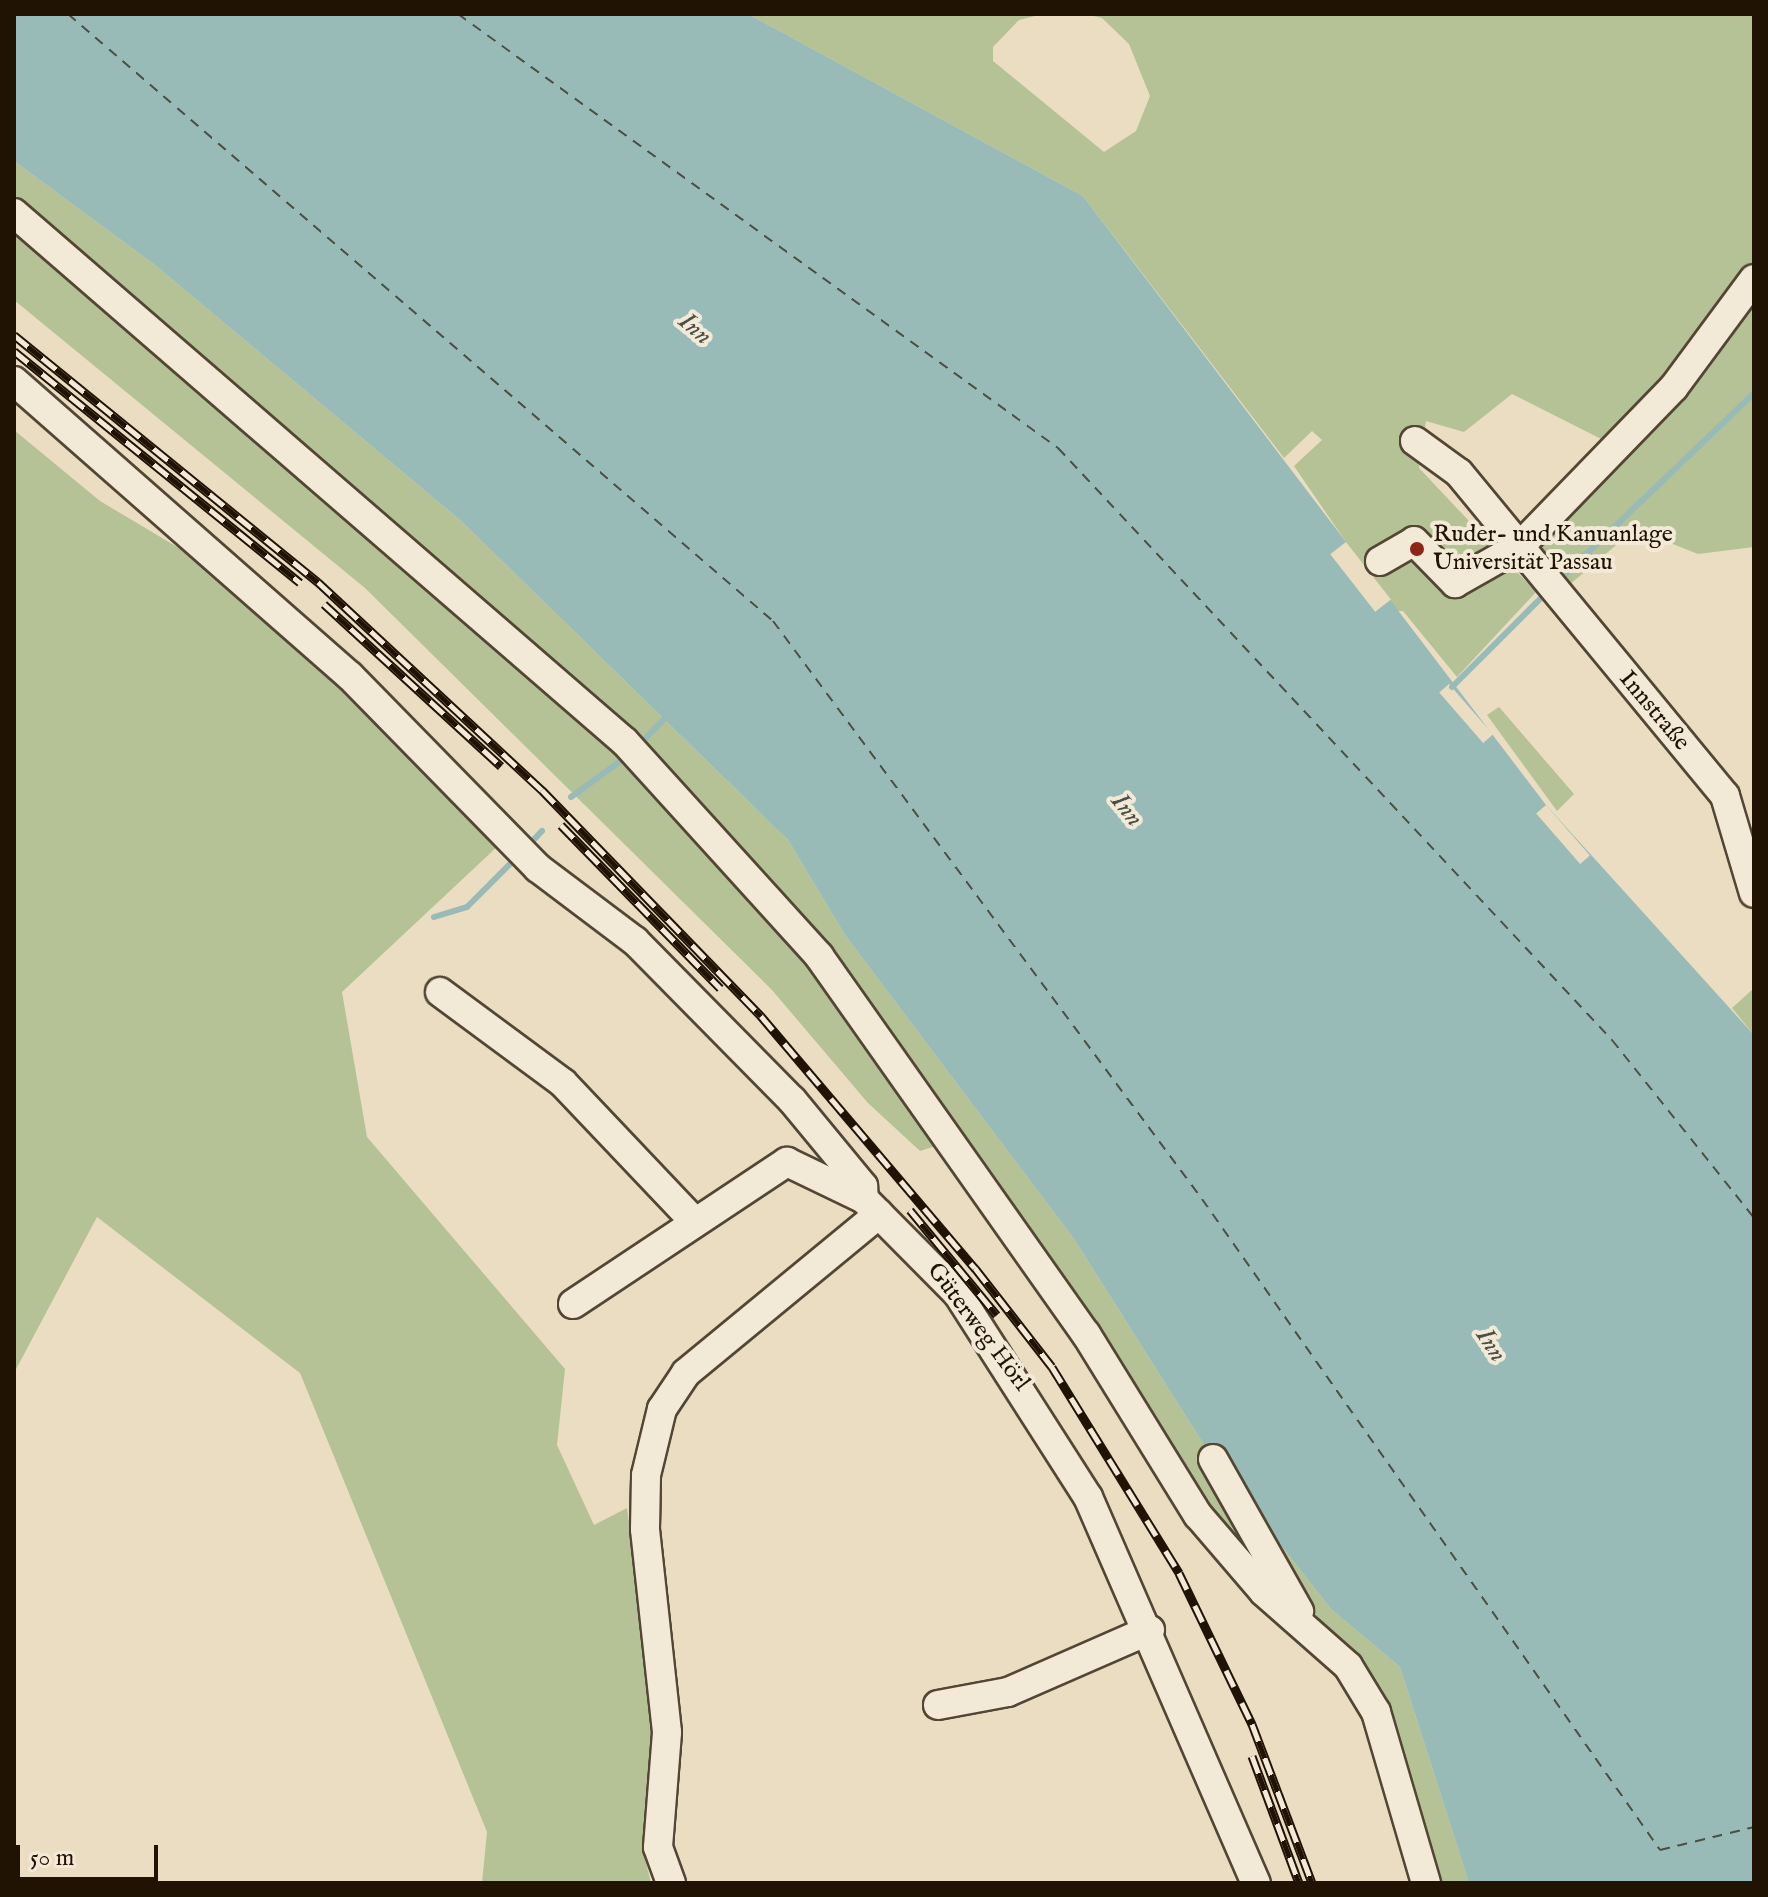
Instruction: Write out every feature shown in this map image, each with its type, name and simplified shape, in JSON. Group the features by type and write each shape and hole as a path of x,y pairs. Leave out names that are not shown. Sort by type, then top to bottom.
{"street":[{"path":"14,213 644,760 819,956 1086,1334 1198,1515 1264,1592 1308,1625 1348,1666 1376,1712 1426,1883"},
{"path":"1380,561 1414,541 1455,583 1520,546 1665,397 1754,279"},
{"name":"Güterweg Hörl","path":"14,381 350,676 538,868 635,941 833,1148 863,1186 872,1206 958,1294 1011,1366 1088,1497 1150,1630 1256,1883"},
{"name":"Innstraße","path":"1415,441 1459,473 1725,796 1754,893"},
{"path":"440,992 563,1083 695,1222"},
{"path":"573,1304 787,1162 872,1206 686,1373 662,1409 646,1475 645,1529 667,1732 658,1847 671,1883"},
{"path":"1213,1459 1308,1625"},
{"path":"938,1705 1008,1692 1150,1630"}],"green space":[{"path":"748,14 1043,14 1019,20 993,47 993,61 1104,152 1136,131 1150,96 1129,44 1102,18 1085,14 1754,14 1754,547 1698,554 1635,529 1568,586 1537,551 1623,450 1512,394 1464,432 1426,421 1419,468 1536,592 1457,677 1403,611 1375,611 1346,542 1294,466 1322,440 1312,431 1284,458 1083,196"},
{"path":"14,161 155,265 460,520 788,840 845,935 1074,1239 1213,1459 1331,1609 1400,1667 1469,1883 1433,1883 1380,1694 1281,1572 1261,1579 1210,1520 954,1140 920,1151 868,1103 772,990 365,588 14,300"},
{"path":"14,430 100,501 204,563 343,681 499,845 342,992 367,1137 565,1369 557,1445 594,1525 627,1508 660,1732 644,1855 651,1883 482,1883 487,1832 300,1373 97,1217 14,1373"},
{"path":"1499,707 1574,794 1557,811 1487,715"},
{"path":"1754,988 1754,1035 1732,1008"}],"water":[{"name":"Inn","path":"14,14 748,14 1083,196 1546,805 1754,1035 1754,1883 1469,1883 1400,1667 1331,1609 1213,1459 1074,1239 845,935 788,840 460,520 155,265 14,161"}],"pier":[{"path":"1346,542 1391,600 1375,612 1330,554"},
{"path":"1449,684 1493,735 1483,743 1439,693"},
{"path":"1546,805 1590,856 1580,864 1536,814"}],"waterway":[{"path":"1557,582 1754,393"},
{"path":"1452,687 1545,594"},
{"path":"640,744 664,719"},
{"path":"571,797 626,757"},
{"path":"527,847 542,831"},
{"path":"434,917 467,907 516,858"}],"ferry route":[{"path":"68,14 773,621 1202,1199 1660,1850 1754,1827"},
{"path":"458,14 1058,448 1612,1040 1754,1218"}],"railway":[{"path":"14,335 318,582 542,790 761,1016 975,1268 1052,1367 1179,1573 1252,1724 1312,1883"},
{"path":"14,351 300,583"},
{"path":"324,604 501,766"},
{"path":"561,825 720,988"},
{"path":"910,1210 997,1315"},
{"path":"1252,1756 1299,1883"}],"place":[{"name":"Ruder- und Kanuanlage Universität Passau","path":"1417,549"}]}
